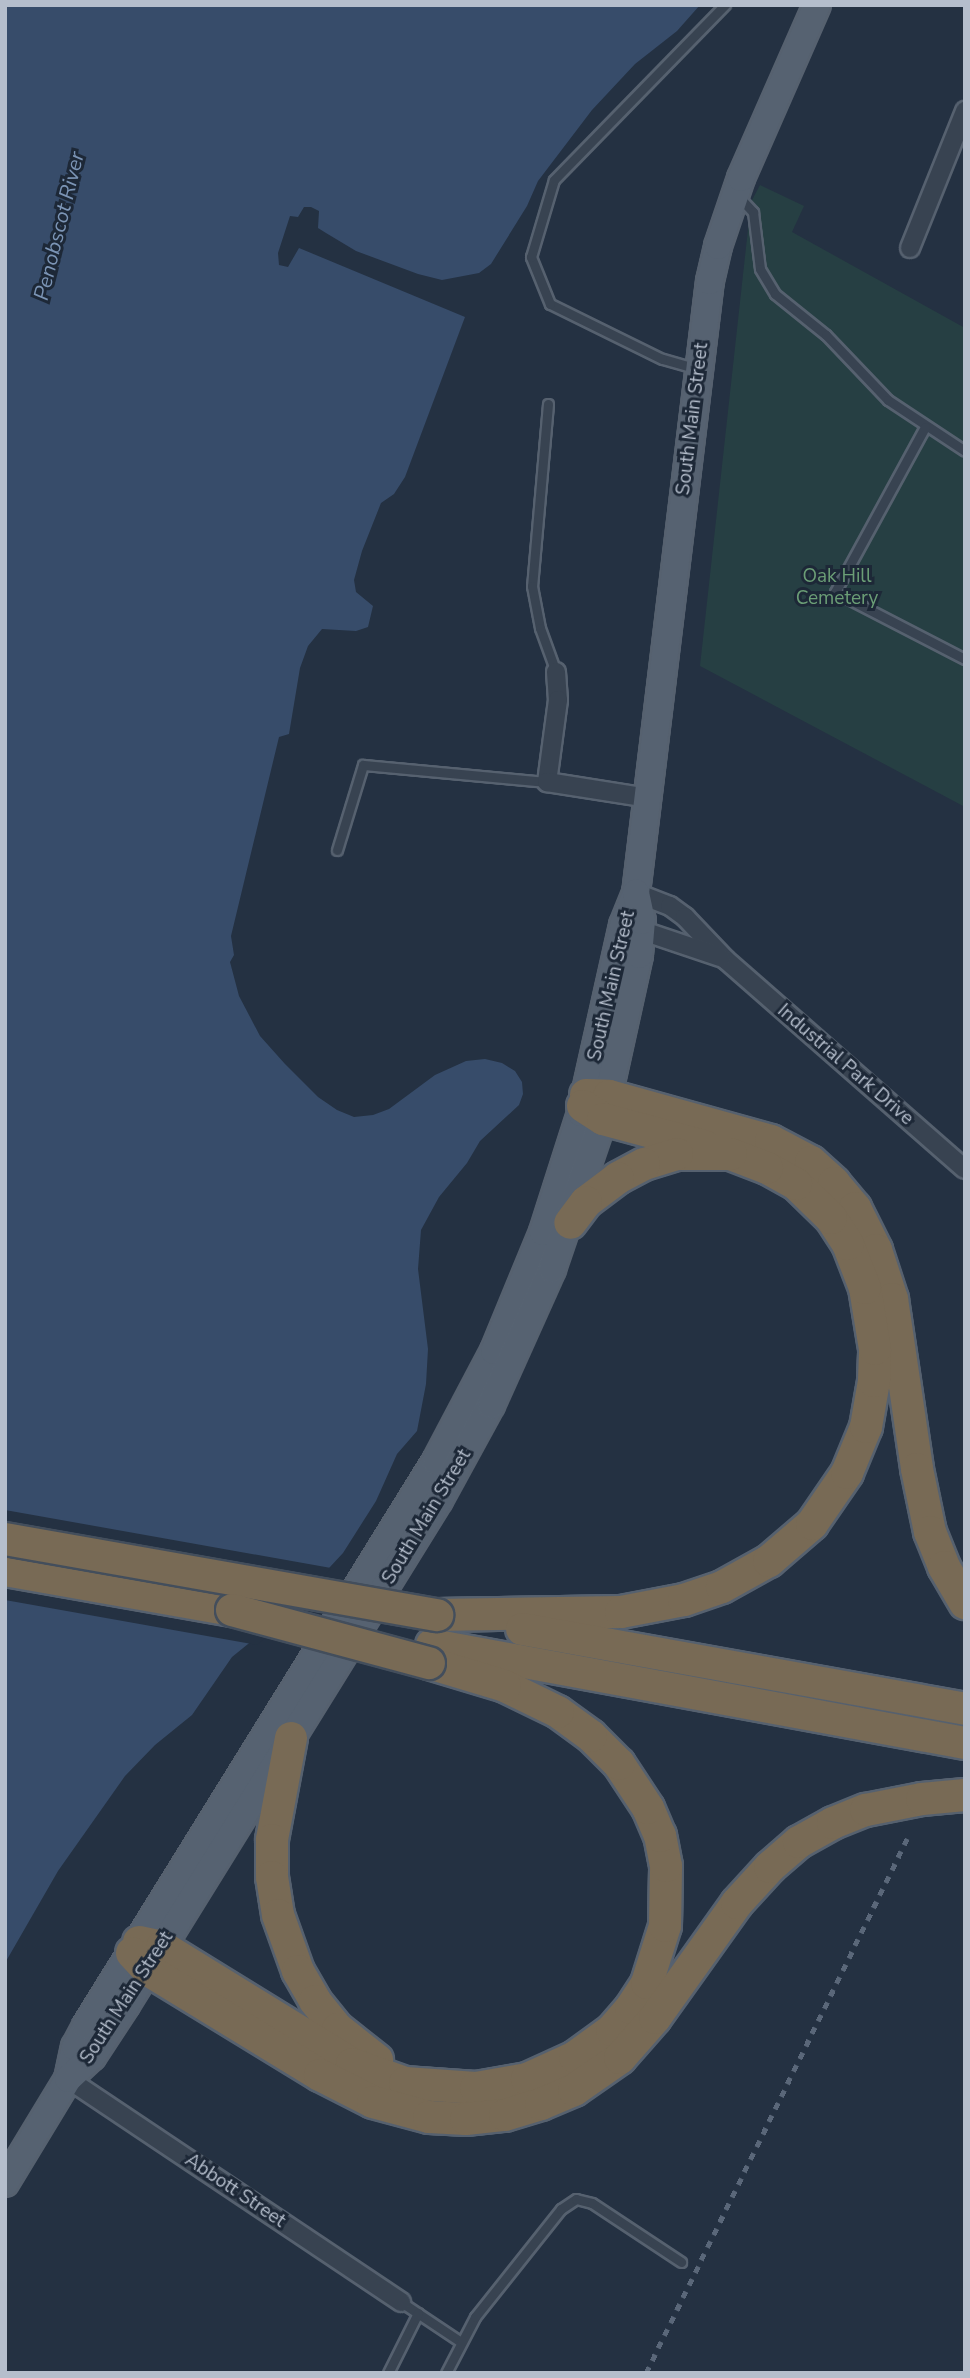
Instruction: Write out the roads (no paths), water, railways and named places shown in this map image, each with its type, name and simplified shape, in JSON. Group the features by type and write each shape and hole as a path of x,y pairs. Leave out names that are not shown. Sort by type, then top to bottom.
{"highway":[{"path":"433,1641 621,1612 704,1594 747,1574 792,1544 821,1513 839,1488 860,1442 872,1395 874,1335 865,1288 848,1244 821,1206 782,1175 595,1104"},
{"path":"595,1104 742,1131 785,1147 823,1172 855,1208 876,1250 892,1299 919,1480 930,1532 944,1567 965,1603"},
{"path":"570,1223 596,1193 644,1164 695,1152 731,1154"},
{"path":"5,1539 433,1641 965,1742"},
{"path":"5,1570 232,1610 433,1641 965,1709"},
{"path":"145,1953 368,2072 405,2084 457,2088 495,2087 545,2073 590,2049 612,2029 640,1995 659,1954 667,1912 668,1881 660,1836 645,1801 625,1772 591,1736 558,1712 433,1641"},
{"path":"291,1738 275,1816 272,1864 278,1915 298,1971 325,2014 368,2054 400,2073 457,2088"},
{"path":"145,1953 320,2075 373,2102 438,2118 505,2115 574,2090 620,2058 649,2026 737,1903 770,1867 799,1842 833,1823 866,1810 922,1799 965,1796"}],"main road":[{"name":"South Main Street","path":"145,1953 455,1427 520,1292 554,1201 595,1104 635,983 632,928 642,912 636,893 710,281 734,195 817,5"},
{"name":"South Main Street","path":"5,2183 68,2079 79,2037 145,1953 291,1738 467,1451 528,1327 570,1223 595,1104"}],"street":[{"path":"909,248 965,111"},
{"path":"556,672 558,700 547,782 648,798"},
{"name":"Industrial Park Drive","path":"636,893 675,910 726,960 965,1169"},
{"name":"Industrial Park Drive","path":"632,928 726,960"},
{"name":"Abbott Street","path":"68,2079 401,2302"}],"lane":[{"path":"699,369 662,359 550,304 531,257 554,180 725,5"},
{"path":"734,195 752,212 760,269 769,287 826,335 873,387 925,427 965,451"},
{"path":"548,404 532,586 540,628 556,672"},
{"path":"925,427 835,592 965,659"},
{"path":"337,850 363,765 547,782"},
{"path":"446,2373 475,2317 552,2220 576,2199 592,2203 681,2262"},
{"path":"401,2302 461,2342"},
{"path":"388,2373 418,2314"}],"water":[{"name":"Penobscot River","path":"5,5 700,5 677,31 635,64 592,110 538,181 527,206 491,264 479,273 442,280 418,274 356,251 318,228 319,211 311,207 304,207 298,217 290,216 278,253 279,265 288,267 299,248 465,317 405,477 394,494 381,503 362,551 354,580 356,592 373,606 368,627 356,631 322,629 308,646 300,668 289,734 279,737 231,936 234,955 230,962 239,996 260,1036 285,1064 318,1097 337,1110 354,1117 373,1115 389,1109 435,1075 466,1061 485,1059 502,1063 515,1071 522,1082 523,1094 519,1105 480,1141 467,1163 439,1197 421,1230 418,1269 428,1349 426,1384 417,1431 397,1454 376,1501 343,1553 290,1610 232,1657 192,1715 155,1745 125,1776 58,1871 5,1963"}],"railway":[{"path":"646,2373 910,1833"}],"park label":[{"name":"Oak Hill Cemetery","path":"837,588"}]}
